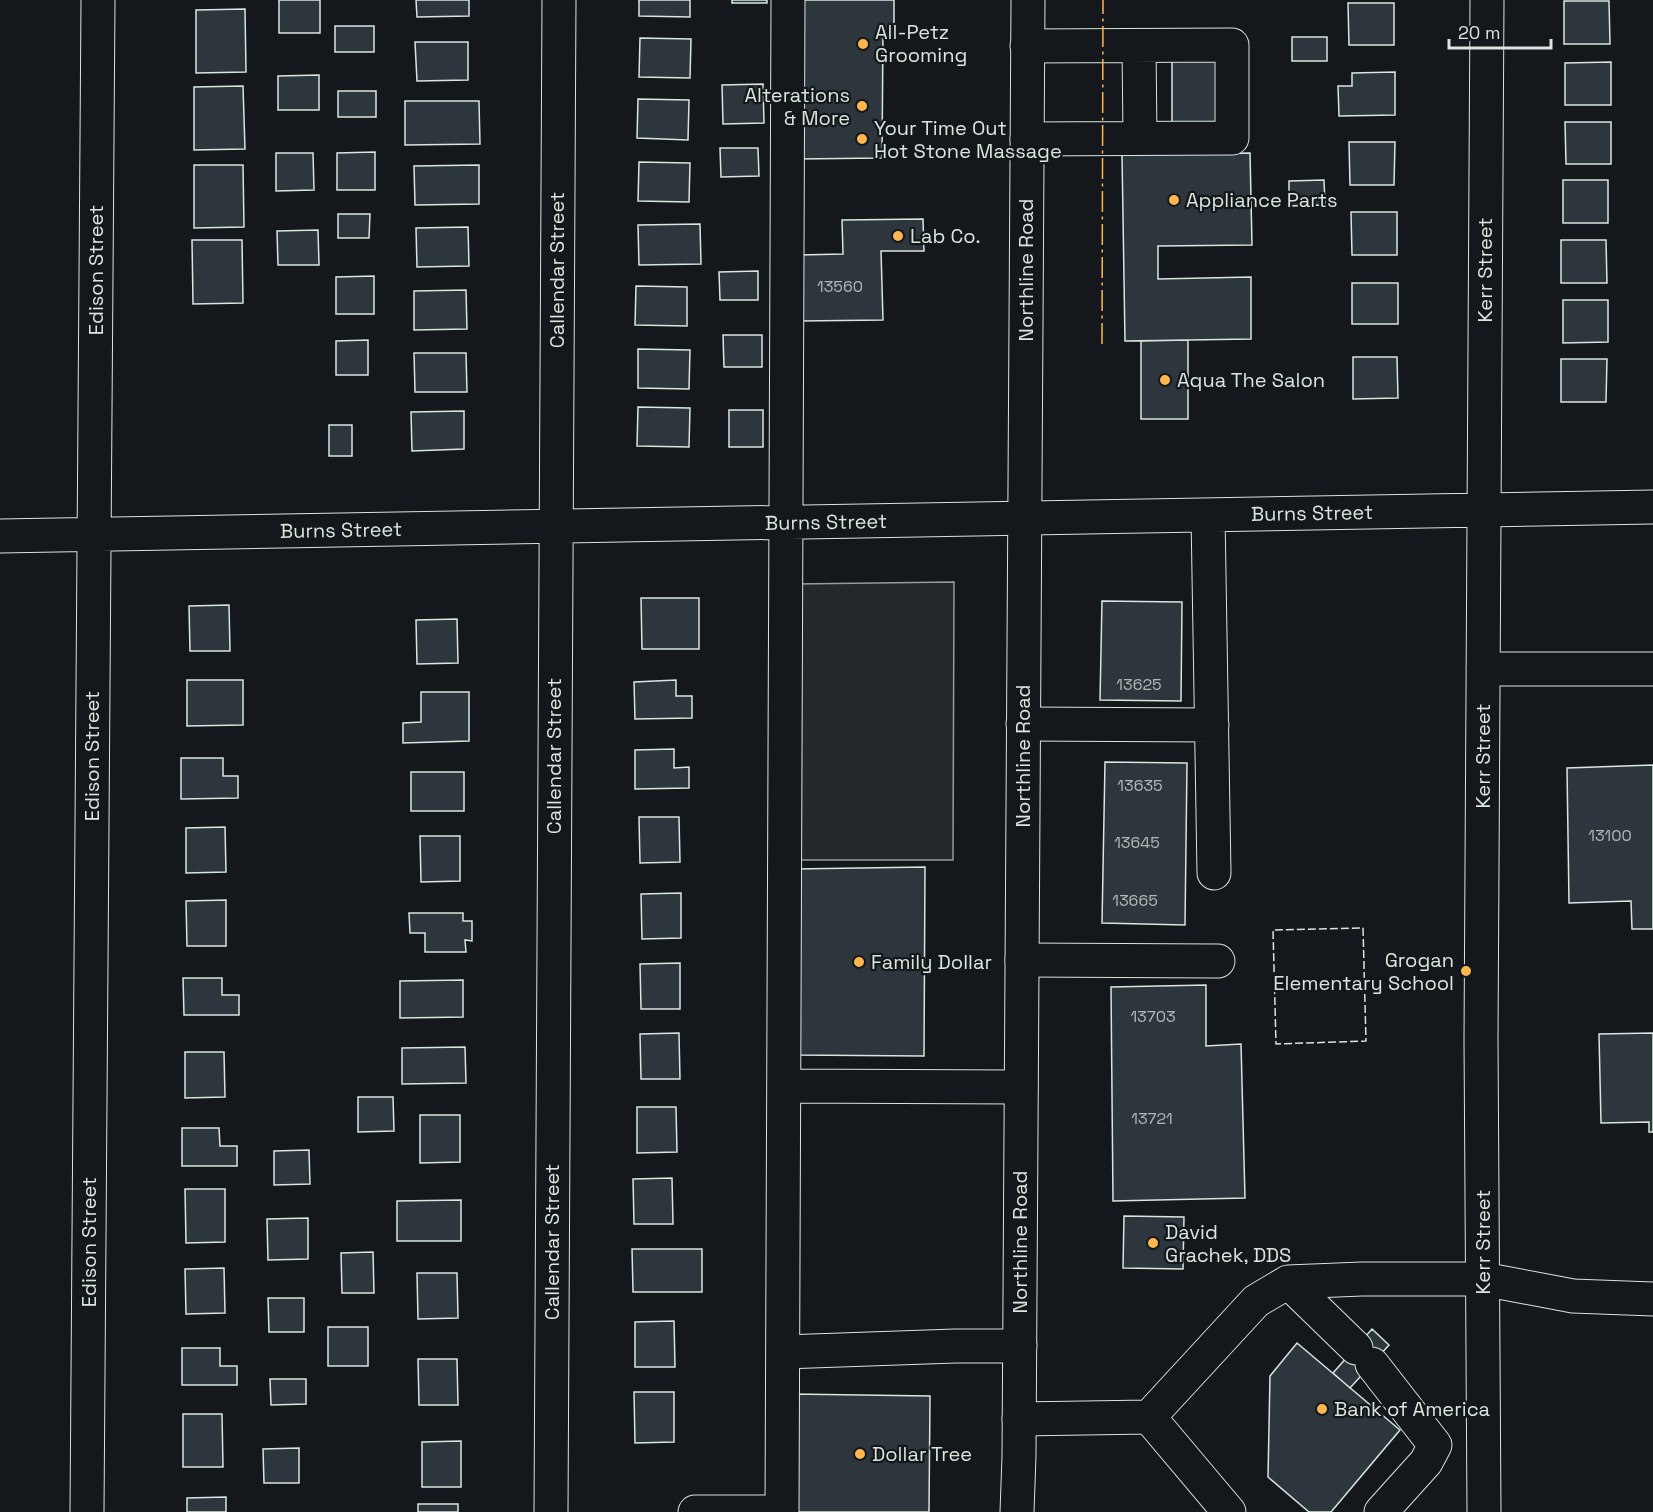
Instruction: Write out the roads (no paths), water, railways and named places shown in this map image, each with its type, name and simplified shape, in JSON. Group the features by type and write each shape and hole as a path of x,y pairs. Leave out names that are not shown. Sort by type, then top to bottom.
{"street":[{"name":"Edison Street","path":"87,1512 98,0"},
{"name":"Callendar Street","path":"551,1512 559,0"},
{"path":"695,1512 782,1512 788,0"},
{"name":"Northline Road","path":"1017,1512 1028,0"},
{"name":"Kerr Street","path":"1484,1512 1481,1040 1487,0"},
{"path":"1027,139 1232,138 1232,45 1028,46"},
{"path":"1139,46 1140,138"},
{"name":"Burns Street","path":"0,536 1653,507"},
{"path":"1208,515 1214,873"},
{"path":"1483,669 1653,669"},
{"path":"1023,724 1212,725"},
{"path":"1022,960 1218,961"},
{"path":"784,1086 1021,1087"},
{"path":"1019,1419 1149,1417 1256,1301 1288,1282 1362,1279 1483,1279 1573,1296 1653,1299"},
{"path":"1288,1282 1364,1356 1435,1445 1426,1462 1381,1512"},
{"path":"783,1352 1020,1346"},
{"path":"1149,1417 1229,1512"}],"place":[{"name":"All-Petz Grooming","path":"863,44"},
{"name":"Alterations & More","path":"862,106"},
{"name":"Your Time Out Hot Stone Massage","path":"862,139"},
{"name":"Appliance Parts","path":"1174,200"},
{"name":"Lab Co.","path":"898,236"},
{"name":"Aqua The Salon","path":"1165,380"},
{"name":"Family Dollar","path":"859,962"},
{"name":"Grogan Elementary School","path":"1466,971"},
{"name":"David Grachek, DDS","path":"1153,1243"},
{"name":"Bank of America","path":"1322,1409"},
{"name":"Dollar Tree","path":"860,1454"}]}
